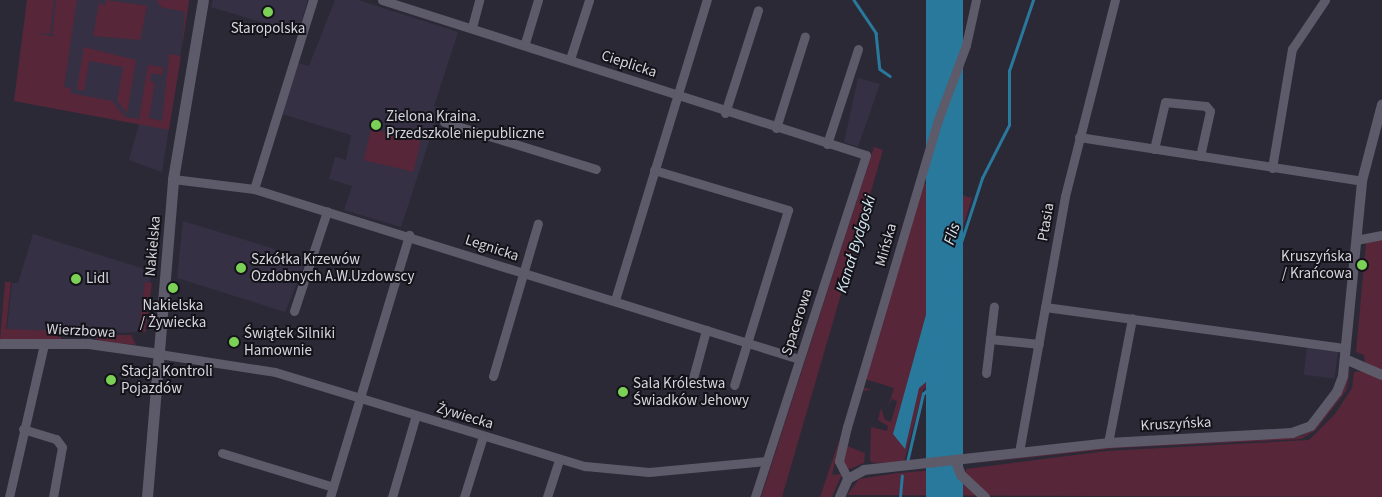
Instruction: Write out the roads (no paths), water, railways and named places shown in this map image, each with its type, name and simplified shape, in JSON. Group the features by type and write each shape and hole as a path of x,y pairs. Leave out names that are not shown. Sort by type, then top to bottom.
{"main road":[{"name":"Nakielska","path":"147,497 173,179 203,0"}],"street":[{"path":"254,190 313,0"},
{"name":"Cieplicka","path":"382,0 525,43 679,94 725,113 866,155"},
{"path":"472,27 479,0"},
{"path":"525,43 538,0"},
{"path":"570,59 589,0"},
{"path":"615,300 707,0"},
{"name":"Mińska","path":"848,478 840,462 847,426 938,120 966,45 976,0"},
{"name":"Ptasia","path":"1019,452 1080,137 1115,0"},
{"path":"1272,168 1292,49 1325,0"},
{"path":"725,113 758,10"},
{"path":"776,128 805,36"},
{"path":"827,144 858,49"},
{"path":"1154,149 1165,102 1197,104 1210,111 1200,156"},
{"name":"Kruszyńska","path":"848,478 864,470 956,462 1019,452 1108,443 1306,429 1337,392 1345,359 1362,181 1380,121 1382,105"},
{"path":"444,122 596,169"},
{"path":"1080,137 1362,181"},
{"name":"Spacerowa","path":"755,497 866,155"},
{"path":"654,170 788,210 734,385"},
{"name":"Legnicka","path":"173,179 254,190 615,300 799,359"},
{"path":"294,311 327,211"},
{"path":"493,376 538,223"},
{"path":"1356,240 1382,235"},
{"path":"330,497 408,236"},
{"path":"986,373 994,306"},
{"path":"1046,307 1345,348"},
{"path":"1108,443 1132,318"},
{"path":"692,378 706,330"},
{"path":"990,339 1039,344"},
{"name":"Wierzbowa","path":"0,344 89,344 159,354"},
{"path":"9,497 23,429 44,344"},
{"name":"Żywiecka","path":"159,354 250,366 559,459 607,469 649,472 766,461"},
{"path":"1345,359 1382,375"},
{"path":"392,497 416,415"},
{"path":"23,429 56,439 62,447 53,497"},
{"path":"464,497 483,436"},
{"path":"222,453 333,487"},
{"path":"547,497 559,459"},
{"path":"956,462 964,478 985,497"},
{"path":"840,497 848,478"}],"water":[{"path":"926,0 963,0 963,497 926,497"},
{"path":"946,280 949,287 940,328 926,355 938,372 919,388 905,449 893,434 932,293 937,282"}],"waterway":[{"path":"854,0 876,33 880,69 890,76"},
{"name":"Flis","path":"907,462 923,394 946,372 936,347 949,330 947,316 956,290 952,270 982,178 1009,125 1009,71 1033,0"},
{"name":"Flis","path":"952,270 959,273"},
{"name":"Flis","path":"900,497 902,476"}],"place":[{"name":"Staropolska","path":"268,12"},
{"name":"Zielona Kraina. Przedszkole niepubliczne","path":"376,125"},
{"name":"Kruszyńska / Krańcowa","path":"1362,265"},
{"name":"Szkółka Krzewów Ozdobnych A.W.Uzdowscy","path":"241,268"},
{"name":"Lidl","path":"76,279"},
{"name":"Nakielska / Żywiecka","path":"173,288"},
{"name":"Świątek Silniki Hamownie","path":"234,342"},
{"name":"Stacja Kontroli Pojazdów","path":"111,380"},
{"name":"Sala Królestwa Świadków Jehowy","path":"623,392"}],"water label":[{"name":"Kanał Bydgoski","path":"856,244"}]}
